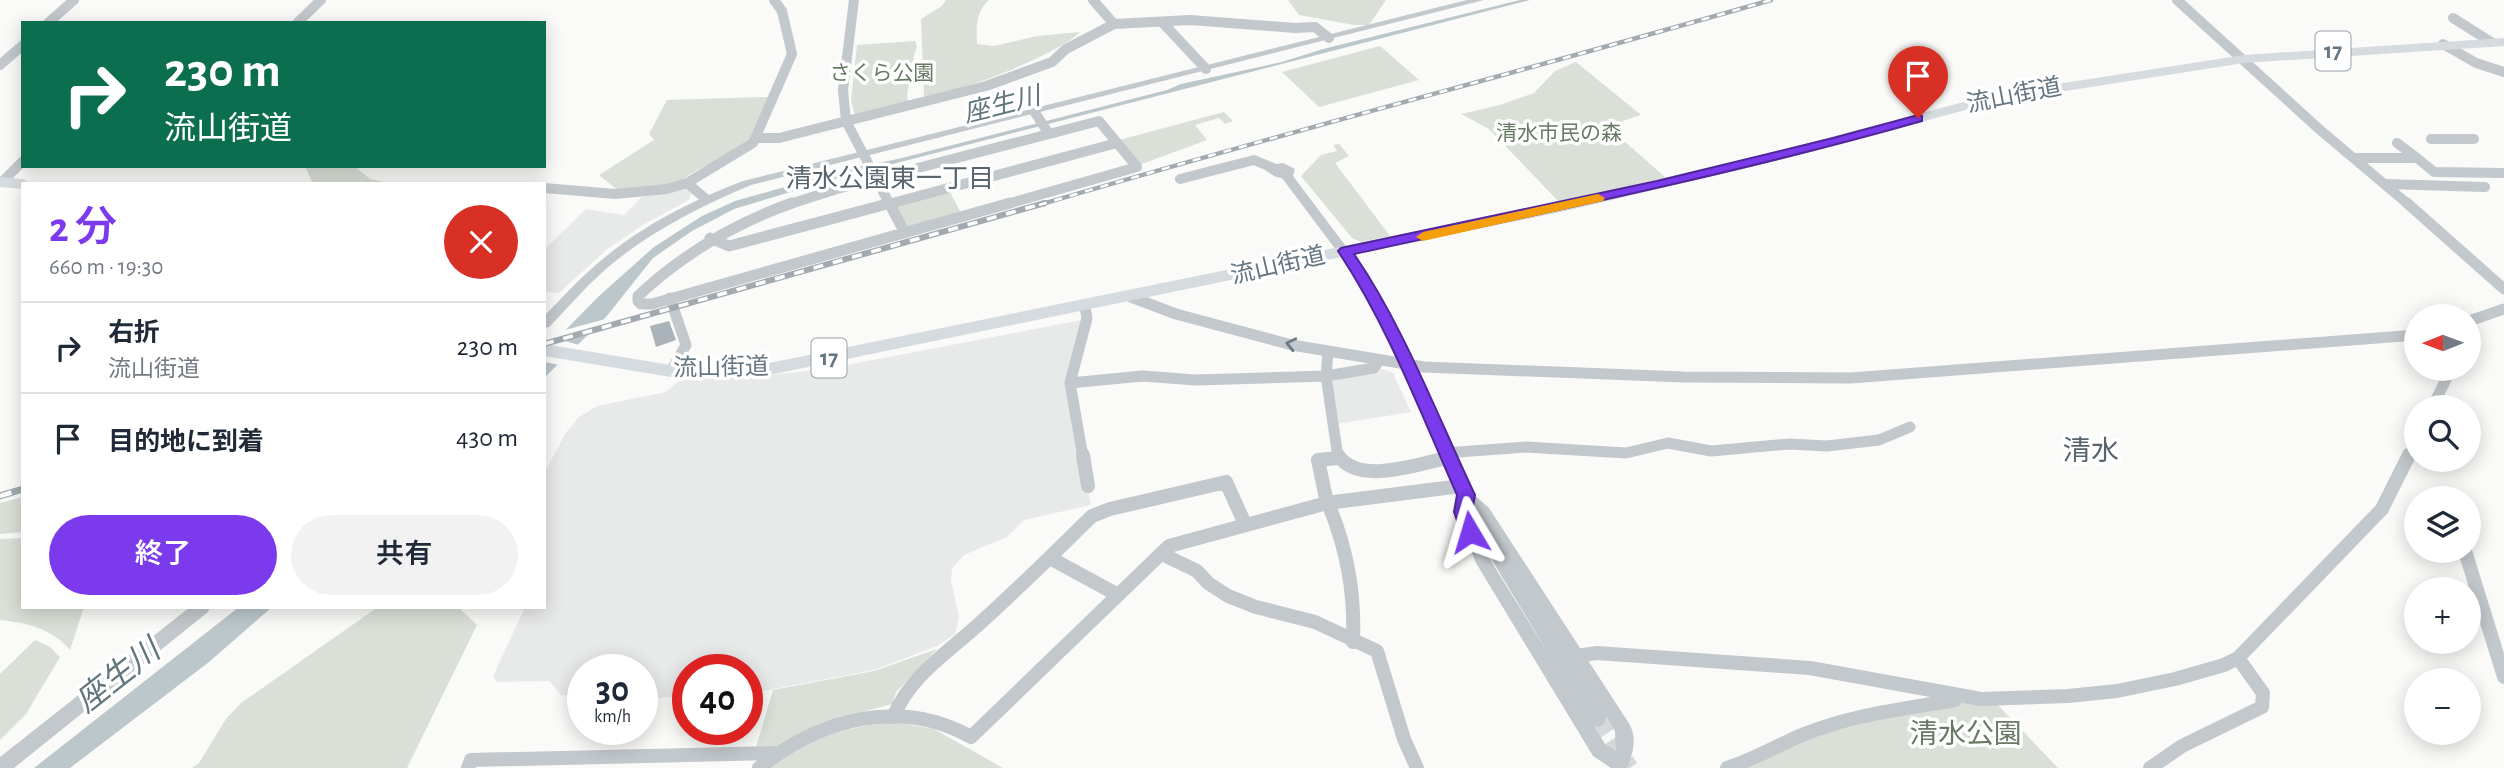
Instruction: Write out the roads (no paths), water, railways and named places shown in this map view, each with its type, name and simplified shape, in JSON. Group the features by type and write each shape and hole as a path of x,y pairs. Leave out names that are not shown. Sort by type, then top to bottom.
{"main road":[{"name":"流山街道","path":"546,349 671,371 760,371 1473,226 1704,174 1837,141 1994,97 2244,59 2498,42"},
{"path":"1,182 21,184"}],"street":[{"path":"50,21 74,0"},
{"path":"299,21 321,0"},
{"path":"546,188 598,195 636,195 687,183 701,171 743,152 756,138 792,54 786,42 785,22 780,5 774,0"},
{"path":"855,0 843,90 846,121 905,233"},
{"path":"1093,0 1114,23"},
{"path":"546,322 624,248 655,227 706,199 782,173 1036,114 1479,0"},
{"path":"2177,0 2319,129 2386,184 2504,289"},
{"path":"2453,18 2498,42"},
{"path":"756,138 779,138 986,86 1052,62 1066,49 1114,23 1190,20 1295,28 1315,27 1329,38"},
{"path":"1162,22 1206,69"},
{"path":"2443,44 2476,63 2504,72"},
{"path":"0,65 18,53"},
{"path":"1036,114 1047,132"},
{"path":"1098,121 1137,167 652,304 641,304 638,301 638,296 658,276 710,238 779,207 874,177 1047,132 1098,121"},
{"path":"2431,139 2474,139"},
{"path":"710,238 729,246 1117,143"},
{"path":"2397,143 2434,172 2504,173"},
{"path":"2355,158 2417,158"},
{"path":"1180,179 1254,160 1273,168 1286,166 1290,171 1286,175 1360,273 1406,364 1463,491 1500,562 1598,719"},
{"path":"1,182 21,163"},
{"path":"2386,184 2485,187 2467,173"},
{"path":"687,183 706,199"},
{"path":"1131,297 1188,317 1328,353 1406,364 1588,374 1851,378 2404,336"},
{"path":"670,298 686,345 671,371"},
{"path":"1085,307 1087,318 1070,383 1088,486"},
{"path":"2482,317 2504,309"},
{"path":"1328,353 1326,376 1338,458"},
{"path":"1070,383 1142,376 1196,380 1326,376 1374,368 1378,360"},
{"path":"1353,642 1356,605 1353,580 1339,529 1327,503 1318,460 1338,458 1360,470 1385,472 1446,455 1526,447 1626,453 1668,443 1711,451 1789,444 1828,446 1879,440 1910,427"},
{"path":"1576,656 1597,653 1810,668 1981,699 2068,696 2117,691 2175,679 2224,665 2238,658 2382,509 2404,465"},
{"path":"893,717 899,698 929,663 971,632 1092,516 1110,509 1226,482 1245,524"},
{"path":"759,768 775,753 830,727 853,721 893,717 924,718 951,725 971,737 1169,545 1327,503 1463,491"},
{"path":"1463,491 1484,512 1624,730 1625,750 1622,766 1600,750 1484,563 1463,512 1463,491"},
{"path":"1161,554 1197,571 1227,596 1256,607 1315,622 1353,642 1377,650 1404,739 1417,768"},
{"path":"1050,558 1118,596"},
{"path":"2469,563 2504,677"},
{"path":"0,768 199,609"},
{"path":"2150,768 2182,746 2262,707 2263,693 2238,658"},
{"path":"1727,768 1749,761 1802,735 1856,717 1962,697"},
{"path":"468,768 471,760 775,753"}],"tunnel":[{"path":"1598,719 1630,768"}],"railway":[{"path":"1039,205 1771,0"},
{"path":"546,343 1045,203"},
{"path":"0,496 21,490"}],"district":[{"name":"清水公園東一丁目","path":"890,179"},
{"name":"清水","path":"2091,452"}],"park label":[{"name":"さくら公園","path":"882,73"},
{"name":"清水市民の森","path":"1559,133"},
{"name":"清水公園","path":"1966,735"}],"water label":[{"name":"座生川","path":"1002,105"},
{"name":"座生川","path":"118,676"}]}
